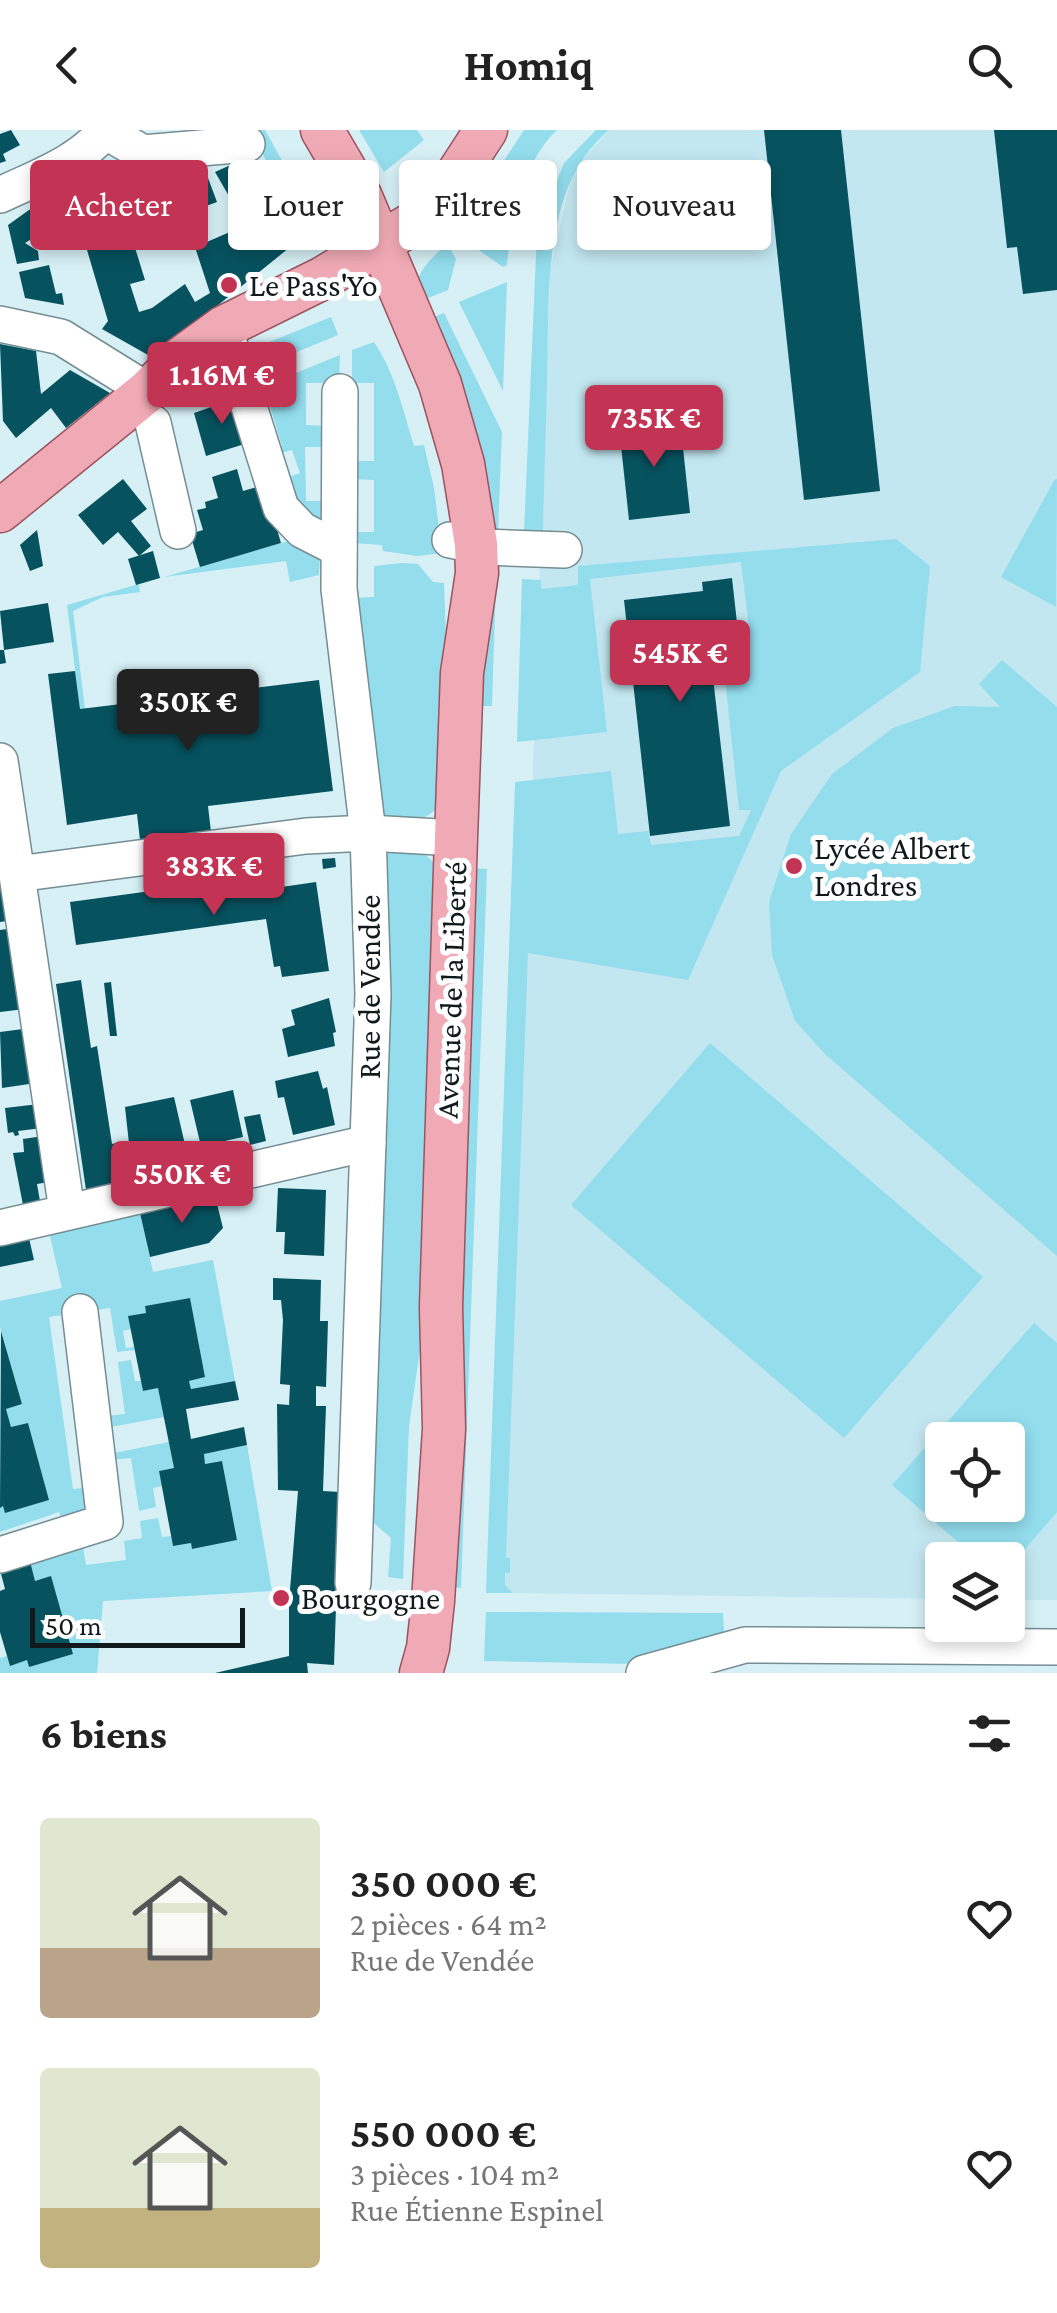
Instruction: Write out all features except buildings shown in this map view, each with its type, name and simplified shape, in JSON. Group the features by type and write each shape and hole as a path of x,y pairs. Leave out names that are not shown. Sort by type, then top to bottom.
{"main road":[{"name":"Avenue de la Liberté","path":"299,130 376,261 440,384 464,464 463,542 477,574 462,672 441,1307 444,1429 428,1648 406,1669"},
{"name":"Avenue de la Liberté","path":"322,130 360,195 376,261"},
{"path":"376,261 434,208 486,130"},
{"path":"0,511 150,407 170,384 226,338 376,261 445,232 476,194 498,152 516,130"}],"street":[{"path":"0,195 75,158 105,130 143,153 247,144"},
{"path":"0,324 61,337 150,407 178,532"},
{"path":"226,338 281,508 302,530 340,548"},
{"name":"Rue de Vendée","path":"340,392 342,622 368,833 373,994 354,1583"},
{"path":"463,542 564,550"},
{"path":"0,760 67,1211"},
{"path":"17,874 306,836 368,833 456,838"},
{"path":"0,1228 368,1143"},
{"path":"0,1556 106,1522 80,1312"},
{"path":"644,1673 744,1645 1057,1647"}],"shaded area":[{"path":"252,130 265,130 282,160 266,160"},
{"path":"359,130 417,130 424,140 384,172"},
{"path":"524,130 557,130 534,160 504,160"},
{"path":"596,130 609,130 584,160 577,160 577,172 557,226 557,181 564,163"},
{"name":"Lycée Albert Londres","path":"609,130 1057,130 1057,1600 1025,1600 1025,1542 925,1542 925,1599 513,1593 505,1585 550,272 569,187 577,170 577,250 771,250 771,160 582,160"},
{"path":"440,250 451,250 456,259 448,290 416,303 416,284"},
{"path":"509,250 507,265 503,267 480,251"},
{"path":"536,250 553,250 543,532 524,532"},
{"path":"507,282 503,391 459,302"},
{"path":"444,313 502,432 498,531 489,531 424,321"},
{"path":"331,317 338,335 287,356 246,362 247,351"},
{"path":"374,342 393,379 414,446 424,445 442,553 417,556 383,551 382,545 353,543 353,532 374,532 374,480 353,479 352,461 374,461 374,383 352,383 352,350"},
{"path":"340,355 339,383 306,383 306,425 328,426 328,447 305,447 306,501 328,501 328,531 295,510 282,479 300,473 292,450 274,450 282,446 264,386 255,388 253,382 291,375"},
{"path":"1057,479 1056,607 1001,577"},
{"path":"299,538 320,551 319,575 290,582 286,561 164,577"},
{"path":"896,539 930,566 920,672 781,771 688,980 528,953 506,1558 510,1558 510,1573 505,1573 505,1585 513,1593 486,1593 515,782 611,771 618,834 648,831 651,845 739,836 751,810 739,810 721,641 750,637 741,562 590,579 607,732 517,742 522,579 541,580 541,589 578,585 578,566"},
{"path":"418,564 433,582 444,583 447,666 439,805 427,816 405,822 382,814 352,598 374,597 374,566"},
{"path":"496,580 492,706 476,706"},
{"path":"139,584 140,592 103,597 73,611 85,709 80,709 67,605"},
{"path":"1002,660 1057,707 1057,1256 825,1054 795,1021 772,955 769,902 791,834 832,774 893,728 955,706 1000,707 979,684"},
{"path":"395,849 423,852 438,867 425,1314 409,1426 403,1579 388,1577 391,1538 368,1518 383,863"},
{"path":"469,868 487,869 461,1588 443,1586"},
{"path":"710,1043 983,1277 844,1438 571,1205"},
{"path":"140,1213 153,1272 213,1260 235,1381 191,1389 189,1381 205,1377 190,1298 145,1306 146,1313 129,1316 131,1329 123,1331 126,1348 135,1350 117,1352 110,1308 49,1317 73,1489 92,1487 94,1506 64,1525 59,1512 0,1532 3,1506 6,1512 49,1500 28,1423 11,1427 6,1409 22,1404 0,1327 0,1301 62,1288 49,1232"},
{"path":"1034,1323 1057,1343 1057,1512 1025,1549 1025,1542 958,1542 935,1522 1025,1522 1025,1422 947,1422"},
{"path":"131,1360 135,1381 141,1381 143,1391 158,1388 164,1417 111,1427 106,1416 125,1414 118,1362"},
{"path":"169,1442 174,1468 159,1471 162,1486 153,1488 156,1507 139,1511 131,1458 112,1460 114,1453"},
{"path":"247,1445 272,1591 103,1601 97,1673 0,1673 0,1658 7,1656 10,1665 27,1660 29,1666 73,1654 51,1577 35,1581 30,1561 83,1547 86,1565 126,1560 124,1541 142,1538 140,1521 158,1518 162,1537 171,1536 173,1546 191,1543 193,1549 237,1540 222,1461 205,1464 204,1454"},
{"path":"925,1447 925,1513 892,1485"},
{"path":"486,1612 723,1613 724,1632 682,1654 635,1664 484,1661"}],"place":[{"name":"Le Pass'Yo","path":"229,285"},
{"name":"Lycée Albert Londres","path":"794,866"},
{"name":"Bourgogne","path":"281,1598"}]}
